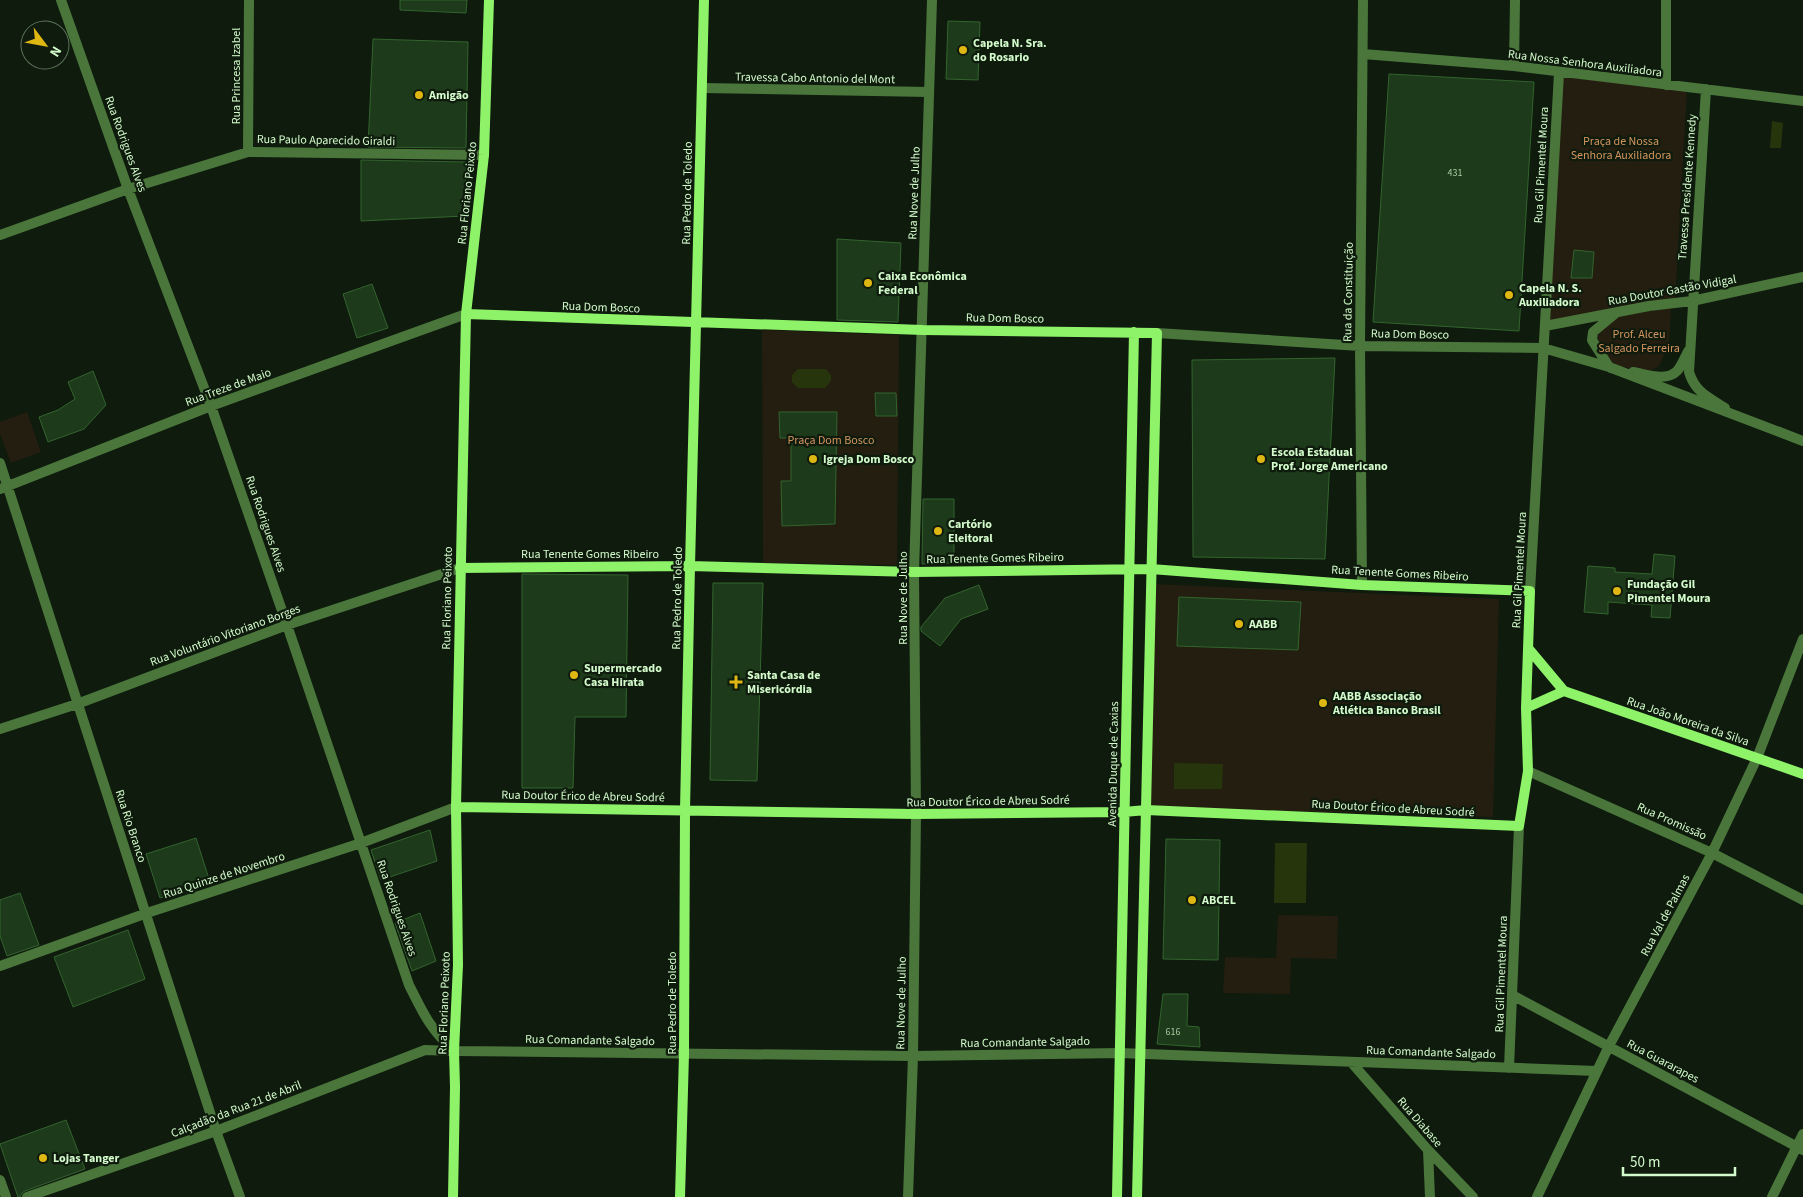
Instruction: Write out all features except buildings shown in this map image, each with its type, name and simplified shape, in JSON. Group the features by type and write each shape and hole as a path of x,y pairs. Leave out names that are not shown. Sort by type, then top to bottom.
{"main road":[{"name":"Rua Floriano Peixoto","path":"453,1197 454,1051 458,965 456,807 466,314 484,155 489,0"},
{"name":"Rua Pedro de Toledo","path":"680,1197 684,1054 690,566 704,0"},
{"name":"Rua Dom Bosco","path":"466,314 922,330 1156,333"},
{"name":"Avenida Duque de Caxias","path":"1117,1197 1134,332"},
{"path":"1137,1197 1156,333"},
{"name":"Rua Tenente Gomes Ribeiro","path":"460,568 690,566 914,572 1151,569 1362,585 1530,591"},
{"name":"Rua Gil Pimentel Moura","path":"1519,826 1528,770 1526,708 1530,591"},
{"path":"1526,708 1564,691 1528,648"},
{"name":"Rua João Moreira da Silva","path":"1564,691 1803,774"},
{"name":"Rua Doutor Érico de Abreu Sodré","path":"456,807 916,814 1124,812 1146,810 1519,826"}],"street":[{"name":"Rua Rodrigues Alves","path":"61,0 128,189 211,406 410,985 425,1018 438,1036 454,1051"},
{"name":"Rua Princesa Izabel","path":"248,152 250,0"},
{"name":"Rua Nove de Julho","path":"908,1197 913,1056 916,814 914,572 932,0"},
{"name":"Rua da Constituição","path":"1362,585 1360,346 1363,0"},
{"path":"1514,66 1515,0"},
{"path":"1666,0 1666,85"},
{"name":"Rua Nossa Senhora Auxiliadora","path":"1364,54 1514,66 1559,73 1803,101"},
{"name":"Rua Gil Pimentel Moura","path":"1530,591 1559,73"},
{"name":"Travessa Cabo Antonio del Mont","path":"702,88 929,92"},
{"name":"Travessa Presidente Kennedy","path":"1706,89 1689,372 1692,383 1700,392 1740,418"},
{"name":"Rua Paulo Aparecido Giraldi","path":"0,235 128,189 248,152 484,155"},
{"name":"Rua Doutor Gastão Vidigal","path":"1545,326 1617,312 1692,301 1803,277"},
{"path":"1617,312 1593,332 1592,340 1609,368 1803,441"},
{"name":"Rua Treze de Maio","path":"4,488 211,406 466,314"},
{"name":"Rua Dom Bosco","path":"1156,333 1360,346 1543,348 1609,368"},
{"name":"Travessa Presidente Kennedy","path":"1609,368 1660,377 1670,376 1677,371 1691,347"},
{"name":"Rua Rio Branco","path":"0,463 4,488 147,913 216,1131 240,1197"},
{"name":"Rua Voluntário Vitoriano Borges","path":"0,729 77,704 287,625 460,568"},
{"name":"Rua Val de Palmas","path":"1537,1197 1596,1071 1712,853 1757,758 1803,639"},
{"name":"Rua Promissão","path":"1528,770 1712,853 1803,900"},
{"name":"Rua Quinze de Novembro","path":"0,966 147,913 361,843 456,807"},
{"name":"Rua Gil Pimentel Moura","path":"1509,1068 1519,826"},
{"name":"Rua Guararapes","path":"1512,995 1800,1148"},
{"name":"Calçadão da Rua 21 de Abril","path":"28,1197 216,1131 425,1050 454,1051"},
{"name":"Rua Comandante Salgado","path":"454,1051 913,1056 1120,1053 1596,1071"},
{"name":"Rua Diabase","path":"1351,1062 1428,1150 1473,1197"},
{"path":"1772,1197 1800,1148 1803,1134"},
{"path":"1428,1150 1430,1197"},
{"path":"0,1180 6,1197"}],"green space":[{"name":"Praça de Nossa Senhora Auxiliadora","path":"1561,76 1687,90 1675,301 1548,322"},
{"name":"Prof. Alceu Salgado Ferreira","path":"1671,307 1669,345 1659,366 1649,372 1612,365 1599,347 1597,334 1619,316"},
{"name":"Praça Dom Bosco","path":"762,330 899,335 897,565 763,563"},
{"path":"27,412 41,452 11,463 0,434 0,422"},
{"name":"AABB Associação Atlética Banco Brasil","path":"1153,584 1499,599 1493,817 1148,807"},
{"path":"1278,915 1338,916 1337,959 1291,958 1290,994 1223,993 1225,957 1276,958"}],"shaded area":[{"path":"1772,121 1783,123 1781,148 1770,148"},
{"path":"798,369 826,369 831,375 831,381 825,388 798,388 792,382 792,375"},
{"path":"1174,763 1223,764 1222,789 1174,789"},
{"path":"1275,843 1307,843 1306,903 1274,903"}],"place":[{"name":"Capela N. Sra. do Rosario","path":"963,50"},
{"name":"Amigão","path":"419,95"},
{"name":"Caixa Econômica Federal","path":"868,283"},
{"name":"Capela N. S. Auxiliadora","path":"1509,295"},
{"name":"Igreja Dom Bosco","path":"813,459"},
{"name":"Escola Estadual Prof. Jorge Americano","path":"1261,459"},
{"name":"Cartório Eleitoral","path":"938,531"},
{"name":"Fundação Gil Pimentel Moura","path":"1617,591"},
{"name":"AABB","path":"1239,624"},
{"name":"Supermercado Casa Hirata","path":"574,675"},
{"name":"Santa Casa de Misericórdia","path":"736,682"},
{"name":"AABB Associação Atlética Banco Brasil","path":"1323,703"},
{"name":"ABCEL","path":"1192,900"},
{"name":"Lojas Tanger","path":"43,1158"}]}
